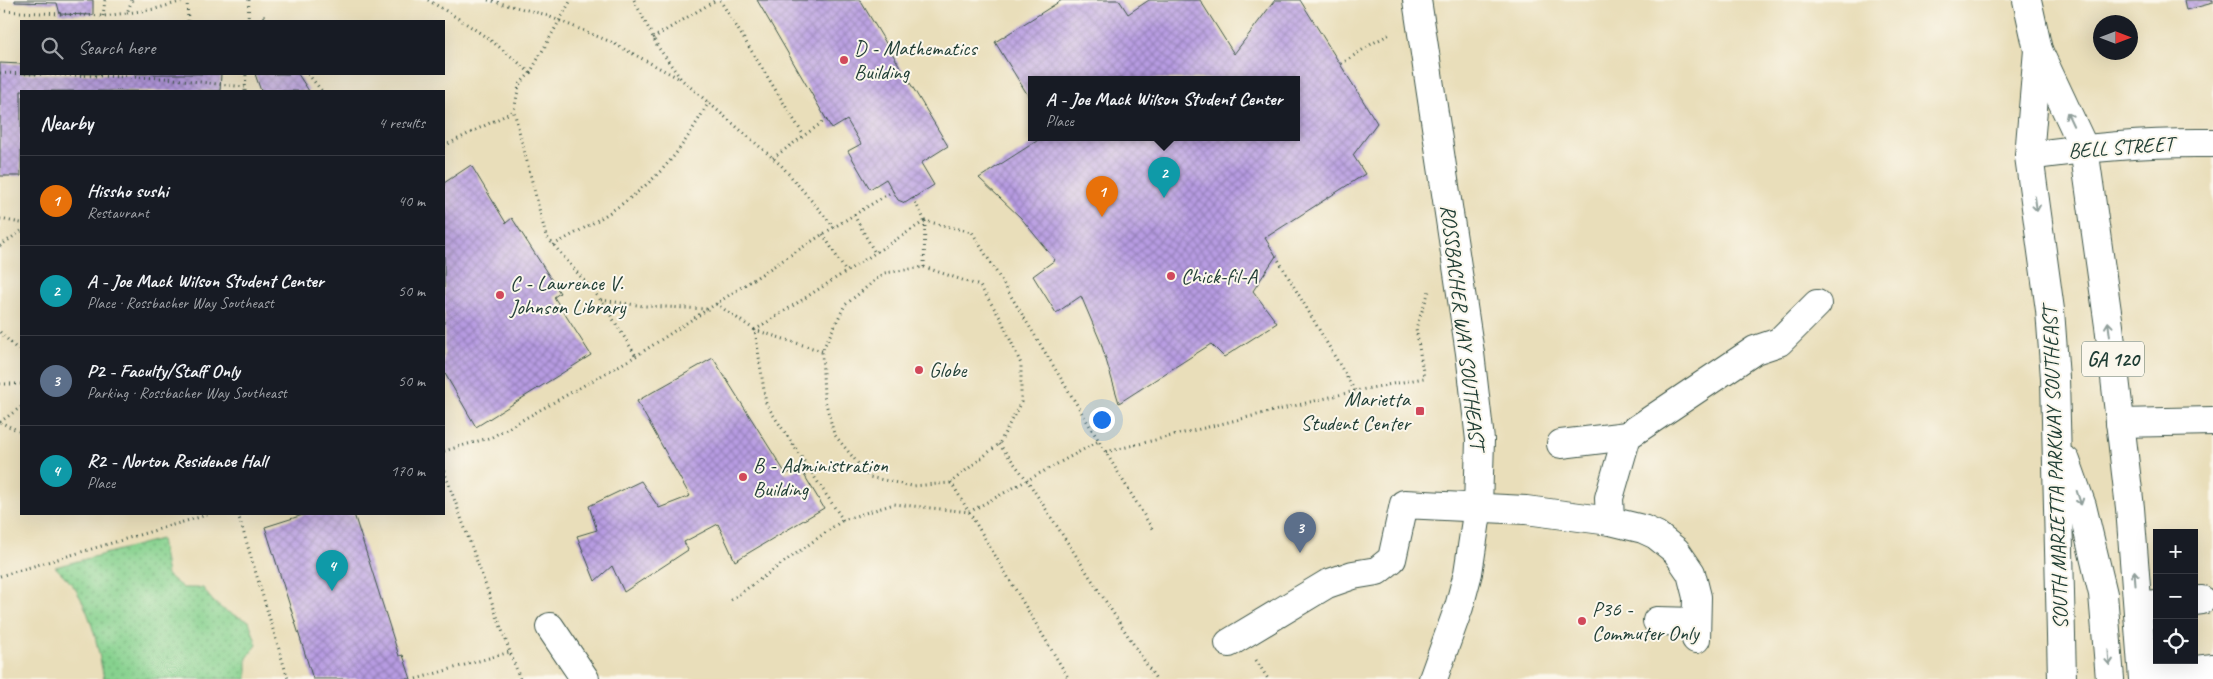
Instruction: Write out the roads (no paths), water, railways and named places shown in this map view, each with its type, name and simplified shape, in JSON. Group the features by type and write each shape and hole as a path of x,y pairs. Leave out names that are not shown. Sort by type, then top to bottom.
{"main road":[{"name":"ROSSBACHER WAY SOUTHEAST","path":"1417,0 1476,401 1480,440 1478,507 1464,590 1433,679"},
{"name":"SOUTH MARIETTA PARKWAY SOUTHEAST","path":"2027,0 2038,50 2084,148 2109,326 2130,508 2147,606 2143,678"},
{"name":"SOUTH MARIETTA PARKWAY SOUTHEAST","path":"2038,50 2029,156 2050,310 2058,436 2062,679"},
{"name":"BELL STREET","path":"2029,156 2084,148 2162,142 2213,142"},
{"path":"1561,444 1627,436 1755,350 1779,342 1817,304"},
{"path":"2120,423 2213,421"},
{"path":"1610,521 1609,498 1627,436"},
{"path":"2058,436 2082,506 2103,594 2110,679"},
{"path":"1229,643 1327,584 1353,575 1377,571 1392,559 1404,504 1526,510 1610,521 1643,529 1656,535 1676,551 1691,573 1696,597 1696,630 1657,621"},
{"path":"550,628 585,679"},
{"path":"2143,678 2213,668"}],"place":[{"name":"D - Mathematics Building","path":"844,60"},
{"name":"A - Joe Mack Wilson Student Center","path":"1164,198"},
{"name":"Hissho sushi","path":"1102,217"},
{"name":"Chick-fil-A","path":"1171,276"},
{"name":"C - Lawrence V. Johnson Library","path":"500,295"},
{"name":"Globe","path":"919,370"},
{"name":"Marietta Student Center","path":"1420,411"},
{"name":"B - Administration Building","path":"743,477"},
{"name":"P2 - Faculty/Staff Only","path":"1300,553"},
{"name":"R2 - Norton Residence Hall","path":"332,591"},
{"name":"P36 - Commuter Only","path":"1582,621"}]}
